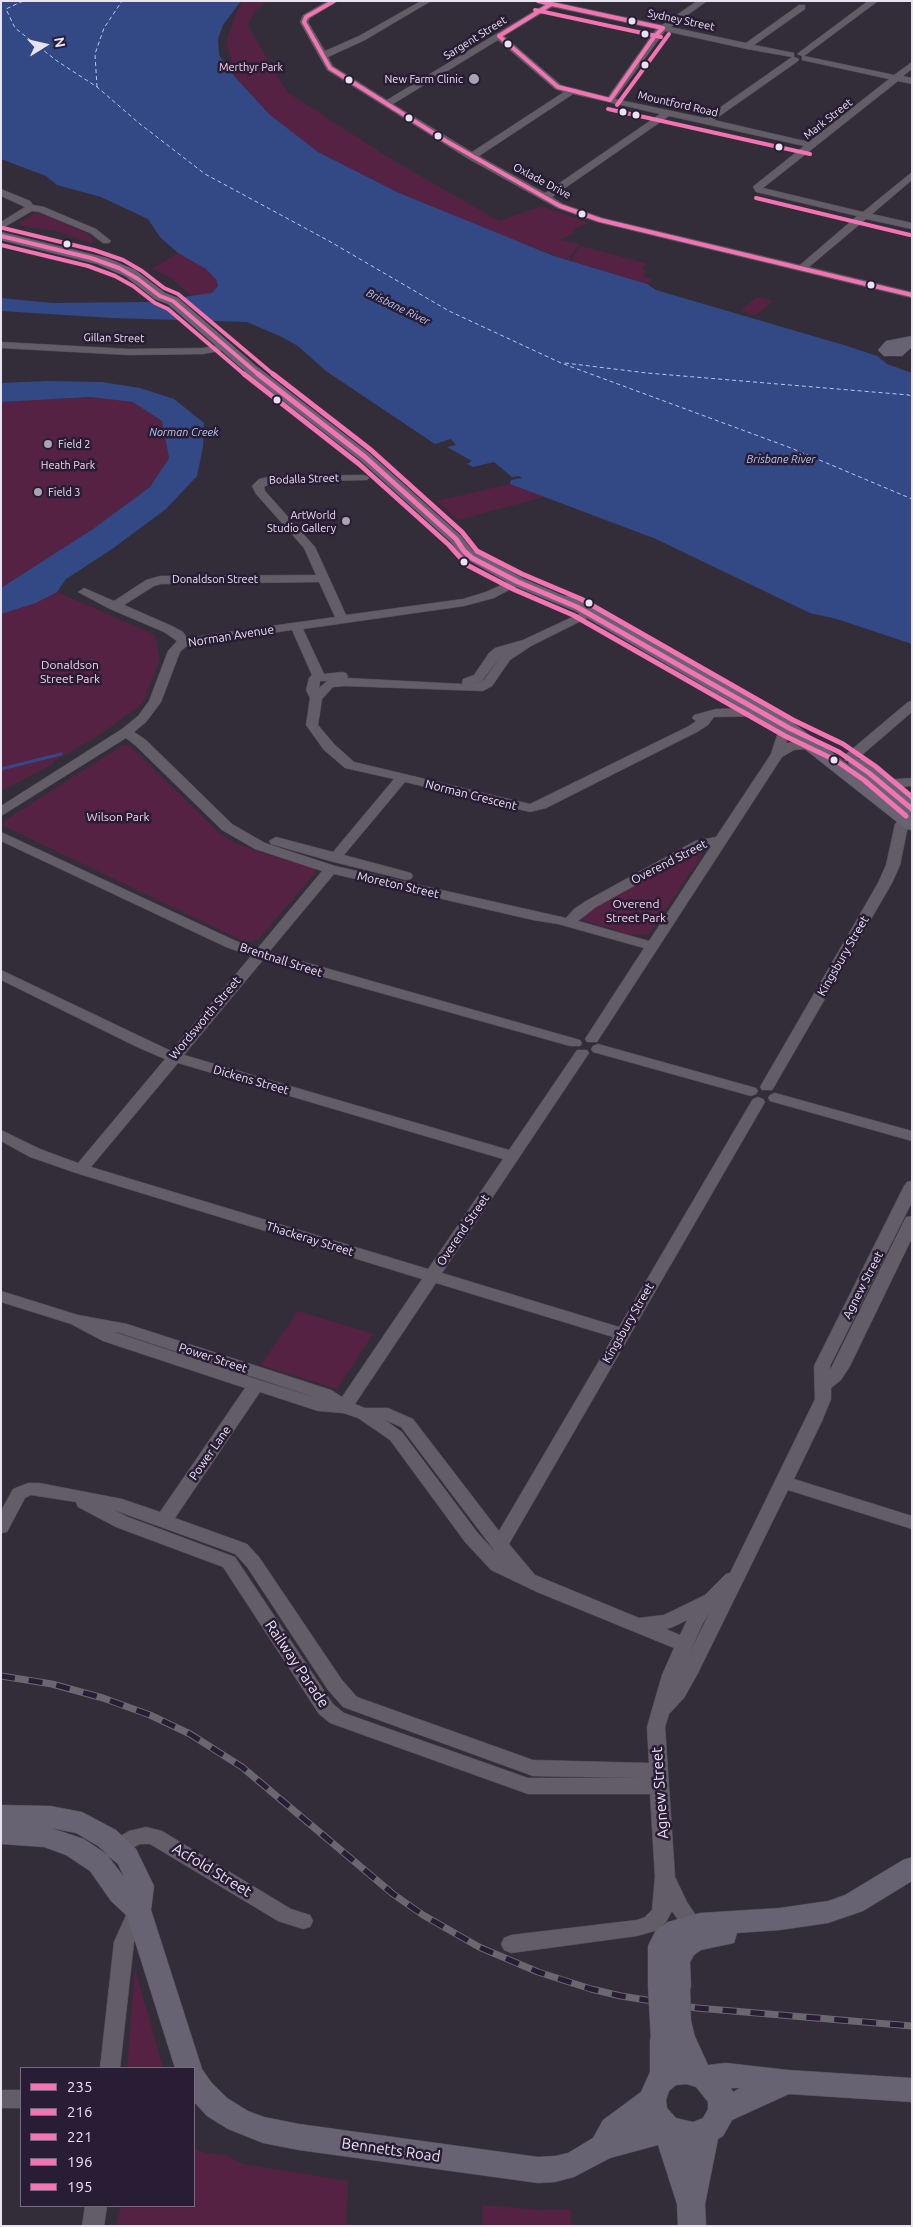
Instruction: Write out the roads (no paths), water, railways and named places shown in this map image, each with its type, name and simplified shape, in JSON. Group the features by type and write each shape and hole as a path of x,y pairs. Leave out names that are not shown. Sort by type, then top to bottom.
{"main road":[{"path":"1,227 110,259 145,274 251,369 365,457 456,539 464,551 472,558 523,580 583,610 787,727 850,758 882,784 910,815"},
{"path":"1,236 102,262 130,274 157,294 172,297"},
{"path":"787,727 852,776 910,815"},
{"path":"850,758 847,766 852,776"},
{"name":"Bennetts Road","path":"1,1816 66,1819 95,1830 119,1847 132,1865 141,1886 138,1910 189,2067"},
{"name":"Bennetts Road","path":"1,1833 44,1836 75,1847 99,1863 120,1892 138,1910"},
{"path":"673,2039 701,2076 720,2092 722,2111 719,2120 704,2132 693,2135 682,2134 668,2129 658,2120 653,2110 663,2066 678,2022 660,1958 662,1941 674,1932 693,1926 780,1919 828,1912 854,1903 912,1868"},
{"path":"669,1987 681,1951 691,1942 734,1933 780,1919"},
{"path":"659,2089 675,2073 701,2076 759,2077 788,2082 912,2090"},
{"name":"Bennetts Road","path":"195,2082 208,2099 238,2120 263,2130 292,2136 538,2170 555,2169 574,2164 603,2147 668,2129"},
{"path":"722,2111 752,2096 788,2082"},
{"name":"Bennetts Road","path":"603,2147 613,2129 659,2089"},
{"path":"668,2129 691,2215"},
{"path":"691,2215 704,2148 704,2132"}],"street":[{"name":"Oxlade Drive","path":"334,1 304,19 328,66 385,104 470,156 544,197 566,208 600,220 912,296"},
{"path":"354,40 354,36 415,1"},
{"path":"321,54 330,53 354,40 362,38 426,1"},
{"name":"Sydney Street","path":"537,1 912,81"},
{"path":"610,100 654,37 663,28 703,1"},
{"path":"706,122 874,1"},
{"name":"Sargent Street","path":"385,104 395,100 551,4"},
{"path":"747,46 802,7"},
{"name":"Mountford Road","path":"499,36 558,87 571,92 812,145"},
{"name":"Mark Street","path":"864,215 758,189 759,185 912,65"},
{"path":"470,156 478,154 571,92"},
{"path":"544,197 554,193 667,113"},
{"path":"801,269 912,175"},
{"path":"1,192 27,203 30,208"},
{"path":"1,227 30,208 41,209 93,231 106,241"},
{"path":"864,215 912,226"},
{"name":"Gillan Street","path":"1,345 129,352 203,351 226,347"},
{"name":"Bodalla Street","path":"342,619 306,542 259,491 258,486 263,481 271,479 363,478"},
{"name":"Donaldson Street","path":"114,606 146,585 160,580 324,578"},
{"name":"Norman Avenue","path":"1,812 126,732 142,719 151,708 173,653 184,642 474,600 523,580"},
{"path":"84,592 174,632 184,642"},
{"path":"316,698 326,686 340,682 479,688 488,683 506,657 583,610"},
{"path":"296,626 319,677 465,682 478,678 496,653 514,645 527,643"},
{"name":"Norman Crescent","path":"319,677 314,679 312,688 316,698 312,726 359,759 507,796 526,798 546,794 694,719 712,715 761,712"},
{"name":"Norman Crescent","path":"318,731 330,747 349,764 509,805 532,808 693,729 732,700 733,696"},
{"path":"850,758 912,705"},
{"name":"Overend Street","path":"595,1044 651,946 777,754 787,727"},
{"name":"Moreton Street","path":"126,732 141,743 227,828 260,846 333,863 533,916 564,921 651,946"},
{"path":"777,754 791,746 804,745 816,748"},
{"name":"Wordsworth Street","path":"81,1169 402,778"},
{"path":"882,784 912,782"},
{"name":"Kingsbury Street","path":"771,1092 887,879 893,865 902,824 910,815"},
{"name":"Brentnall Street","path":"1,836 232,944 259,954 579,1048"},
{"name":"Overend Street","path":"564,921 692,848 708,841 722,840"},
{"name":"Dickens Street","path":"1,974 142,1044 173,1056 512,1156"},
{"path":"579,1048 590,1054 595,1044 768,1102 771,1092 912,1136"},
{"name":"Overend Street","path":"344,1407 512,1156 579,1048"},
{"name":"Kingsbury Street","path":"500,1545 622,1334 755,1097"},
{"name":"Thackeray Street","path":"1,1135 35,1153 81,1169 622,1334"},
{"name":"Agnew Street","path":"662,1709 687,1678 823,1401 822,1366 912,1186"},
{"name":"Agnew Street","path":"824,1385 835,1376 842,1366 912,1222"},
{"name":"Power Street","path":"1,1296 77,1320 122,1328 325,1394 344,1407"},
{"name":"Power Street","path":"77,1320 109,1337 256,1386 318,1405 344,1407 364,1414 396,1436 471,1537 491,1559 504,1569 531,1582 684,1644"},
{"name":"Power Lane","path":"164,1520 256,1386"},
{"name":"Power Street","path":"364,1414 388,1414 405,1421 500,1545 531,1582"},
{"path":"783,1482 912,1524"},
{"name":"Railway Parade","path":"1,1527 14,1500 23,1491 42,1489 122,1505 231,1544 248,1555 335,1685 350,1702 533,1768 609,1778"},
{"name":"Railway Parade","path":"74,1496 122,1522 229,1562 326,1709 333,1716 522,1784 535,1786 609,1778 660,1778"},
{"name":"Agnew Street","path":"511,1944 634,1929 653,1923 662,1910 665,1877 656,1730 671,1675 701,1611 740,1571"},
{"name":"Power Street","path":"636,1623 655,1624 667,1622 716,1596"},
{"name":"Acfold Street","path":"119,1847 141,1836 155,1837 285,1915 303,1921"},
{"name":"Agnew Street","path":"665,1877 680,1908 693,1926"},
{"name":"Bennetts Road","path":"110,2067 122,1952 124,1942 138,1910"},
{"path":"1,2099 20,2099"},
{"path":"93,2226 96,2207"}],"water":[{"name":"Brisbane River","path":"1,1 241,1 223,25 218,39 219,55 235,77 270,115 318,152 399,193 554,256 647,284 656,290 847,346 877,356 887,364 912,373 912,644 837,619 810,613 656,539 510,484 511,480 522,478 519,476 512,477 494,462 473,467 467,464 472,461 447,447 456,445 451,439 435,444 326,371 298,346 247,322 113,318 1,311 1,298 52,303 148,302 212,293 218,286 216,279 206,269 178,253 160,237 148,219 101,197 57,185 46,176 1,159"},
{"name":"Norman Creek","path":"48,381 102,382 140,388 174,399 204,423 203,447 197,476 166,509 112,549 66,579 57,592 36,603 1,614 1,588 93,529 150,487 169,458 162,421 133,402 90,397 1,402 1,383"}],"waterway":[{"path":"1,769 61,754"}],"railway":[{"path":"1,1676 52,1684 103,1698 150,1715 190,1734 242,1767 393,1894 423,1915 479,1947 538,1972 591,1989 621,1996 697,2008 912,2026"}],"place":[{"name":"New Farm Clinic","path":"474,79"},
{"name":"Field 2","path":"48,444"},
{"name":"Field 3","path":"38,492"},
{"name":"ArtWorld Studio Gallery","path":"346,521"}],"park label":[{"name":"Merthyr Park","path":"251,67"},
{"name":"Heath Park","path":"68,465"},
{"name":"Donaldson Street Park","path":"70,672"},
{"name":"Wilson Park","path":"118,817"},
{"name":"Overend Street Park","path":"636,911"}]}
